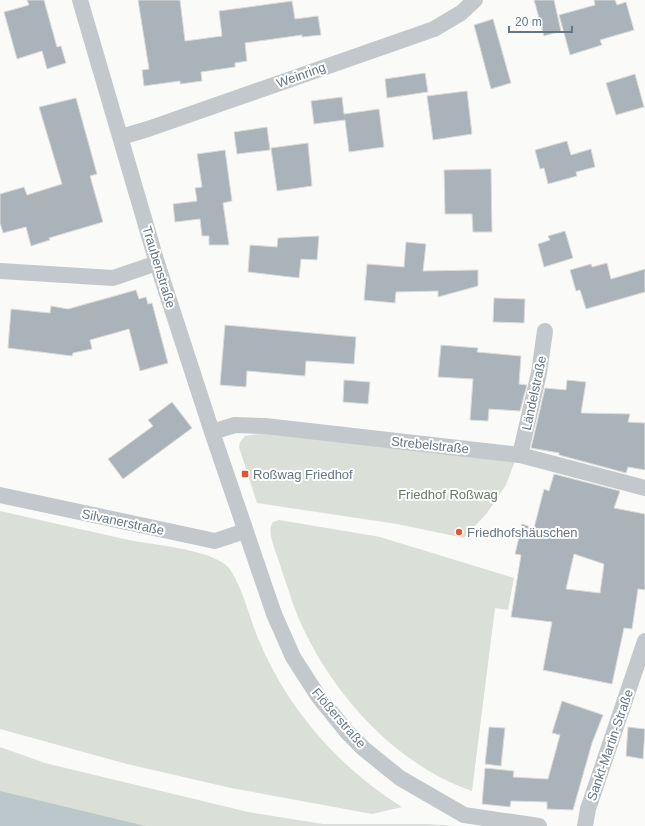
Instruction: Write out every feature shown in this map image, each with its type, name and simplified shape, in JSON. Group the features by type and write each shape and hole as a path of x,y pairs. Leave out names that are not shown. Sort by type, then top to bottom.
{"street":[{"name":"Traubenstraße","path":"80,0 158,263 245,531"},
{"name":"Weinring","path":"121,137 148,129 434,29 461,13 475,0"},
{"path":"0,271 113,278 158,263"},
{"name":"Ländelstraße","path":"520,455 539,373 545,331"},
{"name":"Strebelstraße","path":"212,432 235,425 265,426 520,455 645,488"},
{"name":"Silvanerstraße","path":"0,494 215,541 245,531"},
{"name":"Flößerstraße","path":"245,531 274,614 293,657 318,696 347,732 376,759 400,778 464,816 539,826"},
{"name":"Sankt-Martin-Straße","path":"585,826 588,809 645,641"}],"green space":[{"name":"Friedhof Roßwag","path":"265,433 515,461 506,485 487,513 464,538 397,524 257,503 239,447 240,442 245,436"},
{"path":"0,511 124,539 191,551 216,559 226,565 231,571 241,591 257,637 273,670 302,716 338,757 358,775 402,807 372,814 231,788 127,764 0,729"},
{"path":"279,520 380,537 514,578 508,610 495,608 472,791 445,779 419,764 394,746 372,726 351,703 333,679 303,628 275,551 270,531 273,522"},
{"path":"0,747 45,763 248,812 323,824 427,824 455,826 0,826"}],"shaded area":[{"path":"0,791 145,826 0,826"}],"building":[{"path":"27,0 44,0 57,47 61,46 66,63 47,69 42,51 17,59 4,12 29,5"},
{"path":"138,0 180,0 185,41 222,36 219,11 292,1 295,19 318,16 321,35 302,37 302,35 245,43 247,61 235,63 235,67 201,72 202,81 180,84 180,81 144,86 142,70 149,69"},
{"path":"534,0 554,0 561,31 544,36"},
{"path":"594,0 615,0 617,5 626,2 634,30 600,40 602,45 570,55 559,15 595,5"},
{"path":"493,19 511,83 491,89 474,25"},
{"path":"425,73 428,92 387,98 385,79"},
{"path":"635,74 644,107 616,115 606,83"},
{"path":"467,91 472,134 433,140 427,96"},
{"path":"342,97 344,114 379,109 384,147 349,152 345,120 314,124 311,101"},
{"path":"76,98 97,174 90,176 103,222 49,238 50,240 31,246 26,227 3,233 0,223 0,194 24,187 27,195 62,184 39,107"},
{"path":"267,127 270,150 237,154 234,132"},
{"path":"567,141 571,155 591,149 595,167 576,172 577,176 548,184 544,168 540,169 535,150"},
{"path":"308,143 312,186 277,191 271,148"},
{"path":"225,150 232,201 223,203 229,245 209,245 209,236 202,236 200,219 175,222 173,204 197,201 195,188 202,187 197,154"},
{"path":"491,169 492,232 473,232 472,214 445,214 444,170"},
{"path":"565,231 573,258 544,267 538,244 550,240 548,236"},
{"path":"319,236 317,260 301,259 299,278 248,272 250,245 277,247 278,238"},
{"path":"406,242 426,244 423,271 478,270 478,286 438,297 438,291 396,292 395,303 364,300 367,264 404,267"},
{"path":"607,263 611,279 645,269 645,292 586,309 580,290 576,291 570,270 591,264 592,267"},
{"path":"136,290 139,299 146,297 148,304 152,303 168,363 140,371 129,329 90,340 92,349 73,353 72,356 8,348 11,309 50,313 51,306 68,309"},
{"path":"494,298 525,299 524,323 493,322"},
{"path":"225,325 356,337 354,364 306,361 305,376 247,371 246,387 220,385"},
{"path":"441,345 478,348 477,352 521,356 519,384 527,385 520,411 489,409 488,421 470,420 473,379 438,377"},
{"path":"344,380 370,382 368,404 343,402"},
{"path":"567,380 586,382 581,413 630,414 628,422 645,423 645,470 628,467 626,473 559,455 559,453 531,448 545,388 566,390"},
{"path":"172,402 192,428 123,479 108,459 153,426 148,420"},
{"path":"554,474 620,491 614,508 645,514 645,590 638,589 632,629 624,628 612,684 543,670 552,622 511,617 521,555 515,554 522,524 534,528 544,489 549,491","holes":["574,554 604,564 600,593 566,589"]},
{"path":"562,701 603,715 592,743 573,810 547,809 547,802 511,801 510,807 482,804 485,768 514,771 513,777 548,779 560,735 552,733"},
{"path":"489,727 505,728 501,766 485,764"},
{"path":"628,727 645,729 643,759 626,756"}],"place":[{"name":"Roßwag Friedhof","path":"245,474"},
{"name":"Friedhofshäuschen","path":"459,532"}]}
